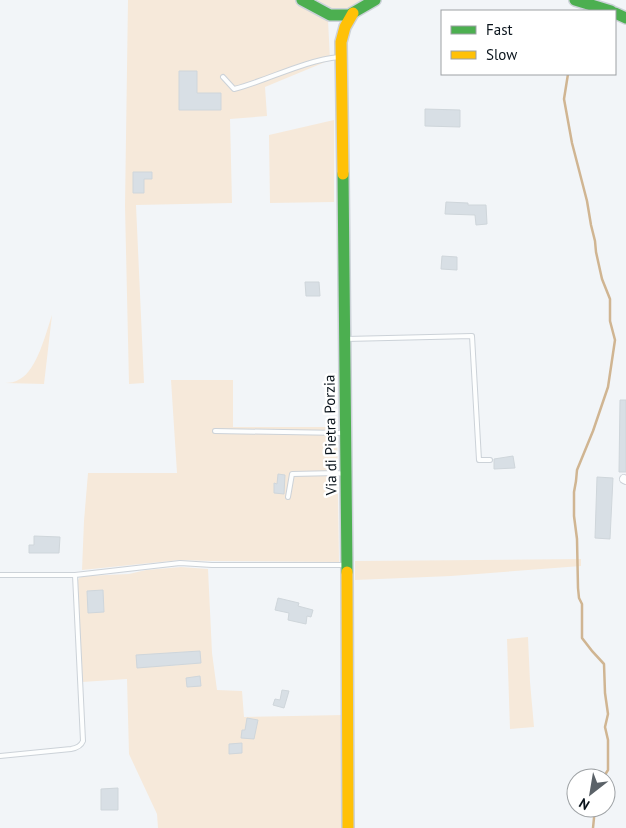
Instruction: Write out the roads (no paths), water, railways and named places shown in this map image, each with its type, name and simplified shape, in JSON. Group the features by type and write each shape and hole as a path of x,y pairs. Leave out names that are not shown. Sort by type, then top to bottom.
{"street":[{"path":"574,0 608,10"},
{"path":"309,2 330,15 341,42"},
{"path":"330,15 349,15 369,2"},
{"path":"341,42 343,29 353,13"},
{"name":"Via di Pietra Porzia","path":"341,42 348,828"}],"lane":[{"path":"223,77 234,89 301,66 341,57"},
{"path":"344,339 472,336 479,460 490,460"},
{"path":"215,431 345,433"},
{"path":"288,497 292,474 337,473 346,478 351,489 351,499"},
{"path":"0,575 75,575 180,563 212,565 347,562 352,539"},
{"path":"0,756 71,749 77,748 82,744 75,575"}],"waterway":[{"path":"568,75 564,99 602,279 610,299 610,321 615,340 608,387 577,470 574,492 578,588 582,604 582,638 604,664 608,714 605,727 608,740 608,768"},
{"path":"593,828 594,818"}]}
